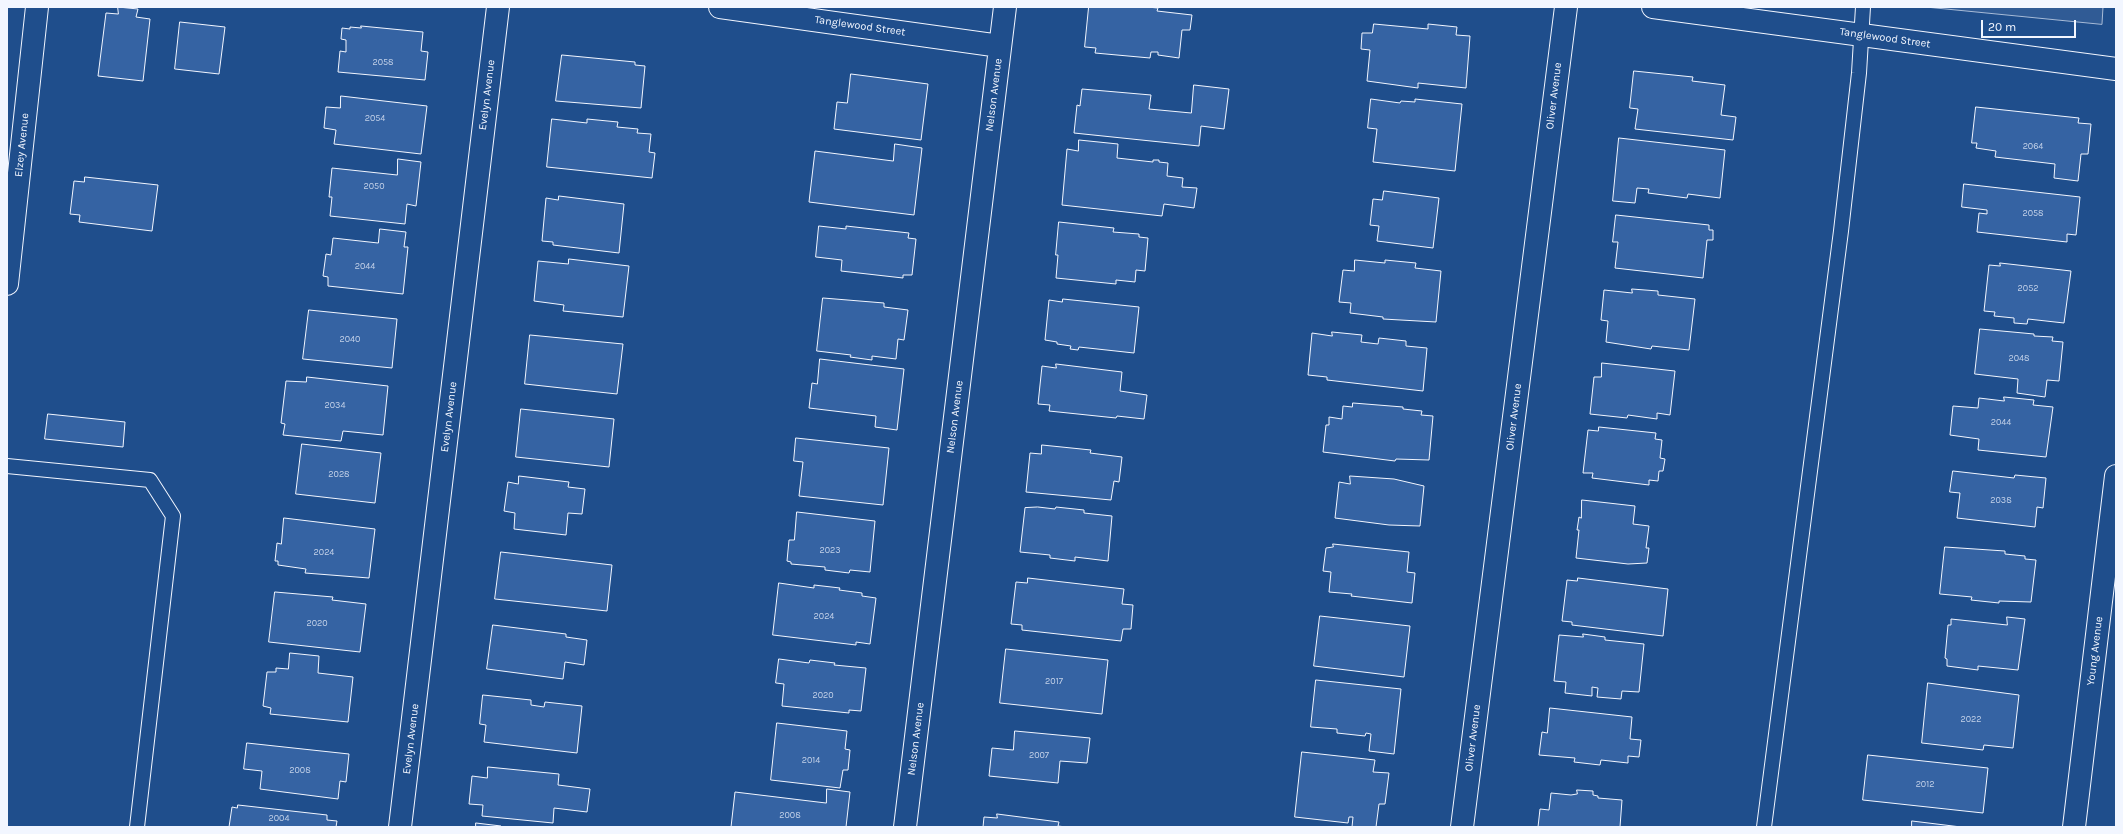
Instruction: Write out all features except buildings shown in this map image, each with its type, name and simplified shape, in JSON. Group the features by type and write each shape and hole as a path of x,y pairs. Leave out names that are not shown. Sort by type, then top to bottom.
{"street":[{"name":"Elzey Avenue","path":"7,284 37,7"},
{"name":"Evelyn Avenue","path":"400,827 498,7"},
{"name":"Tanglewood Street","path":"720,7 1000,46"},
{"name":"Nelson Avenue","path":"905,827 1005,7"},
{"name":"Oliver Avenue","path":"1462,827 1566,7"},
{"name":"Tanglewood Street","path":"1653,7 2116,69"},
{"name":"Young Avenue","path":"2074,827 2116,476"}],"lane":[{"path":"1764,827 1842,223 1859,73 1860,35 1863,7"},
{"path":"7,466 150,480 173,516 137,827"}],"shaded area":[{"path":"1926,7 2103,7 2102,24"}]}
